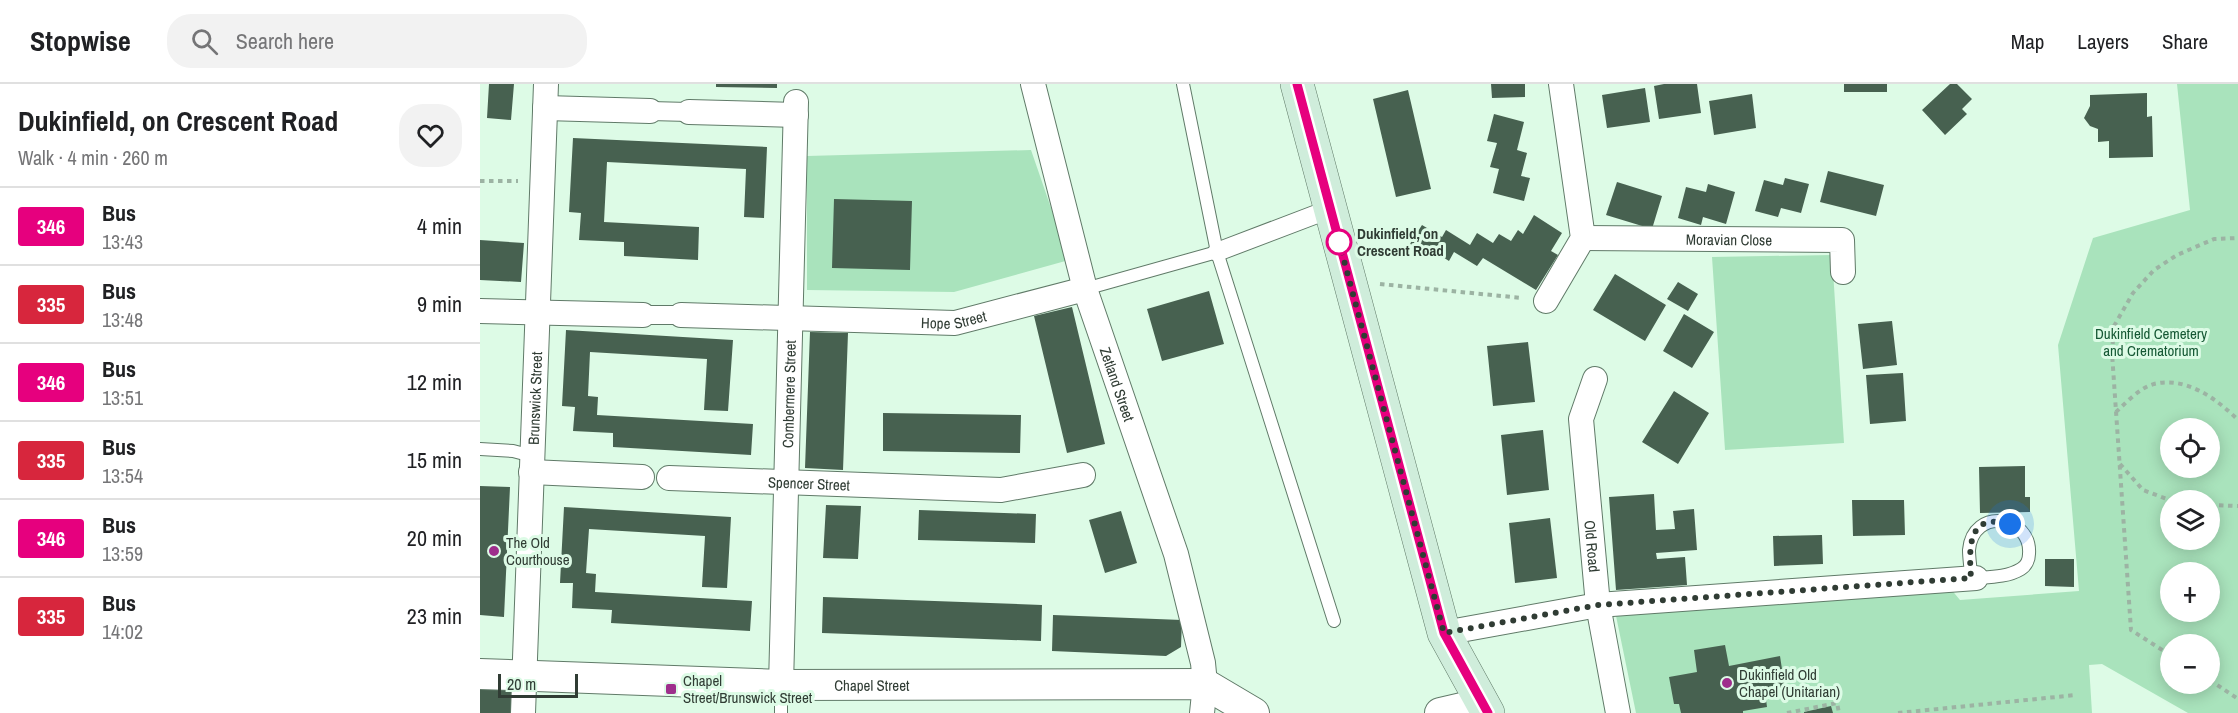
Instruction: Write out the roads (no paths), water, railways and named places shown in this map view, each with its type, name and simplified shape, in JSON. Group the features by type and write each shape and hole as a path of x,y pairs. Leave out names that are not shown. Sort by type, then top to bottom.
{"main road":[{"path":"1297,84 1444,633 1486,708"}],"street":[{"name":"Zetland Street","path":"1033,84 1085,289 1176,554 1203,663 1203,698"},
{"path":"1546,301 1583,238 1561,84"},
{"path":"545,96 650,111 689,112"},
{"name":"Brunswick Street","path":"522,713 545,96"},
{"name":"Combermere Street","path":"689,112 796,108 781,699"},
{"path":"1217,252 1330,209"},
{"name":"Moravian Close","path":"1583,238 1842,240 1844,272"},
{"name":"Hope Street","path":"681,315 955,322 1085,289"},
{"path":"480,311 681,315"},
{"name":"Old Road","path":"1595,379 1581,419 1598,605 1618,713"},
{"name":"Spencer Street","path":"532,464 642,477 1001,489 1083,475"},
{"path":"1444,633 1598,605 1973,578"},
{"name":"Chapel Street","path":"480,674 781,699 1203,698"},
{"path":"1203,698 1254,713"},
{"path":"1440,713 1486,708"}],"lane":[{"path":"1183,84 1217,252 1334,621"},
{"name":"Hope Street","path":"1085,289 1217,252"},
{"path":"480,449 513,451 532,464"},
{"path":"1994,519 2010,524 2023,532 2030,551 2028,561 2023,568 2008,575 1973,578 1969,549 1973,537 1982,524 1994,519"}],"place":[{"name":"Dukinfield, on Crescent Road","path":"1339,242"},
{"name":"The Old Courthouse","path":"494,551"},
{"name":"Dukinfield Old Chapel (Unitarian)","path":"1727,683"},
{"name":"Chapel Street/Brunswick Street","path":"671,689"}],"park label":[{"name":"Dukinfield Cemetery and Crematorium","path":"2151,342"}]}
